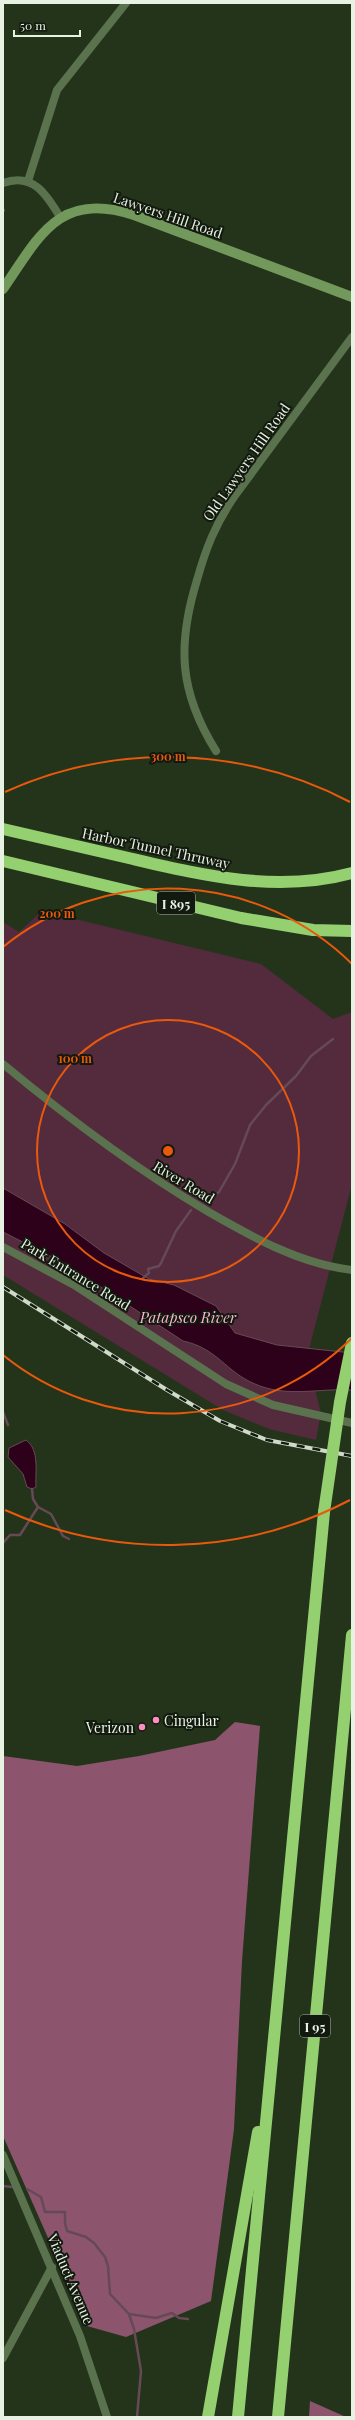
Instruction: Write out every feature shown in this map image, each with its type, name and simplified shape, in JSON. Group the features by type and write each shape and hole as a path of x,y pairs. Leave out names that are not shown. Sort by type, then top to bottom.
{"highway":[{"name":"Harbor Tunnel Thruway","path":"3,829 214,878 278,882 338,877 352,873"},
{"name":"I 895","path":"3,861 241,918 313,930 352,931"},
{"path":"238,2417 324,1512 340,1402 352,1343"},
{"name":"I 95","path":"278,2417 352,1635"},
{"path":"208,2417 272,2054"},
{"path":"285,2417 287,2329"}],"street":[{"path":"28,181 57,90 126,3"},
{"path":"3,183 28,181 43,190 60,218"},
{"name":"Lawyers Hill Road","path":"3,289 38,238 60,218 85,208 102,207 116,209 352,297"},
{"name":"Old Lawyers Hill Road","path":"216,751 205,734 188,687 182,644 187,615 207,545 217,524 234,497 352,337"},
{"name":"River Road","path":"3,1064 96,1139 142,1172 207,1211 261,1240 310,1262 352,1270"},
{"name":"Park Entrance Road","path":"3,1246 80,1289 226,1384 273,1405 298,1412 352,1423"},
{"name":"Viaduct Avenue","path":"3,2155 52,2267 80,2336 106,2417"},
{"path":"3,2358 52,2267"}],"shaded area":[{"path":"42,911 261,964 333,1019 352,1012 352,1184 307,1357 321,1413 316,1440 269,1429 223,1410 3,1275 3,922 19,932"},
{"path":"235,1722 260,1726 242,1961 234,2129 211,2301 126,2337 87,2326 3,2136 3,1756 77,1766 139,1756 215,1740"},
{"path":"310,2401 346,2417 309,2417"}],"water":[{"name":"Patapsco River","path":"3,1188 65,1224 104,1253 149,1279 174,1285 216,1306 235,1333 277,1345 352,1353 352,1390 303,1392 279,1391 255,1384 245,1379 205,1349 195,1344 183,1341 66,1264 3,1232"},
{"path":"26,1440 33,1450 36,1462 36,1487 32,1489 27,1487 23,1474 8,1457 9,1448"}],"waterway":[{"path":"207,1201 219,1192 235,1164 250,1125 266,1105 296,1076 311,1056 333,1039"},
{"path":"143,1278 149,1273 148,1269 159,1266 176,1231 191,1210"},
{"path":"3,1412 8,1425"},
{"path":"32,1489 33,1499 38,1507 51,1514 63,1536 69,1539"},
{"path":"3,1543 10,1535 20,1535 38,1507"},
{"path":"3,2186 13,2187"},
{"path":"27,2189 41,2197 45,2212 65,2212 67,2231 86,2237 94,2243 105,2257 108,2266 110,2294 129,2314 134,2329 141,2371 137,2417"},
{"path":"129,2314 156,2318 172,2313 179,2318 188,2319"}],"railway":[{"path":"3,1287 167,1390 220,1421 267,1440 352,1456"}],"place":[{"name":"Cingular","path":"156,1720"},
{"name":"Verizon","path":"142,1727"}]}
